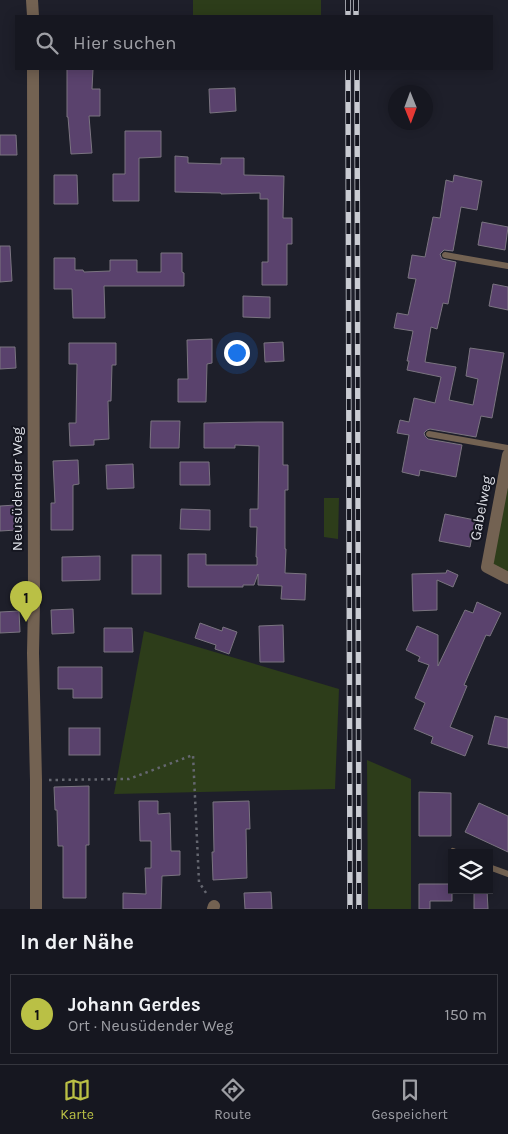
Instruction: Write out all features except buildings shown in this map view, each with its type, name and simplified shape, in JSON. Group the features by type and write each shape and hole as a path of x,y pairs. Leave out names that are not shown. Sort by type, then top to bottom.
{"street":[{"path":"32,0 33,15"},
{"name":"Neusüdender Weg","path":"34,70 33,653 36,780 36,909"},
{"name":"Gabelweg","path":"508,456 487,567 508,578"}],"lane":[{"path":"445,255 508,266"},
{"path":"429,434 508,448"},
{"path":"493,868 508,874"}],"path":[{"path":"36,780 129,779 193,755 199,882 214,907"}],"green space":[{"path":"193,0 321,0 321,15 193,15"},
{"path":"508,455 508,578 487,567"},
{"path":"324,498 339,498 338,539 324,537"},
{"path":"144,631 339,689 335,789 114,794"},
{"path":"367,760 411,779 411,909 368,909"}],"railway":[{"path":"348,0 348,15"},
{"path":"356,0 356,15"},
{"path":"348,70 350,909"},
{"path":"357,70 359,909"}],"place":[{"name":"Johann Gerdes","path":"26,622"}]}
